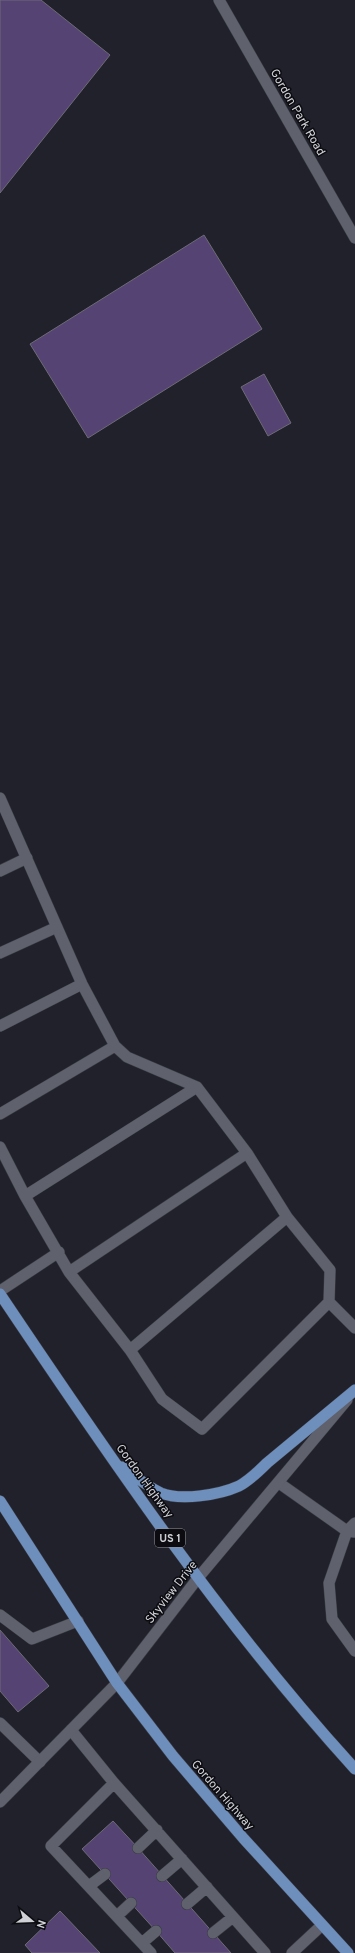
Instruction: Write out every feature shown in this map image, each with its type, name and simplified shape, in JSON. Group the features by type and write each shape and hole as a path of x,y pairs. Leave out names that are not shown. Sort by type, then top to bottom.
{"highway":[{"name":"Gordon Highway","path":"0,1294 80,1414 198,1578 280,1683 355,1769"},
{"path":"115,1462 160,1493 177,1498 204,1495 238,1486 254,1475 267,1462 355,1390"},
{"name":"Gordon Highway","path":"0,1501 117,1682 173,1756 322,1926 348,1953"}],"street":[{"name":"Gordon Park Road","path":"219,0 355,238"},
{"path":"0,798 82,984 115,1046 127,1057 197,1087 247,1153 286,1217 330,1270 329,1302 202,1428 162,1399 130,1350 69,1272 59,1252 25,1196 0,1147"},
{"path":"0,871 27,858"},
{"path":"0,953 57,927"},
{"path":"0,1026 82,984"},
{"path":"0,1114 115,1046"},
{"path":"25,1196 197,1087"},
{"path":"69,1272 247,1153"},
{"path":"130,1350 286,1217"},
{"path":"0,1290 59,1252"},
{"path":"329,1302 355,1328"},
{"name":"Skyview Drive","path":"0,1802 117,1682 198,1578 279,1483 355,1390"},
{"path":"279,1483 351,1532"},
{"path":"355,1523 329,1583 332,1619 355,1651"},
{"path":"0,1615 32,1639 78,1621"},
{"path":"0,1723 40,1762"},
{"path":"71,1730 114,1783 265,1953"},
{"path":"114,1783 52,1846 151,1953"},
{"path":"138,1848 157,1830"},
{"path":"162,1876 182,1859"},
{"path":"90,1886 105,1874"},
{"path":"187,1904 207,1887"},
{"path":"117,1916 131,1903"},
{"path":"213,1933 233,1917"},
{"path":"292,1953 322,1926"},
{"path":"142,1943 156,1931"}],"building":[{"path":"0,0 41,0 110,55 0,193"},
{"path":"204,235 262,329 88,438 30,344"},
{"path":"264,374 291,423 268,436 241,387"},
{"path":"0,1630 49,1686 18,1712 0,1691"},
{"path":"113,1821 231,1953 175,1953 82,1849"},
{"path":"60,1911 100,1953 32,1953 25,1945"}]}
